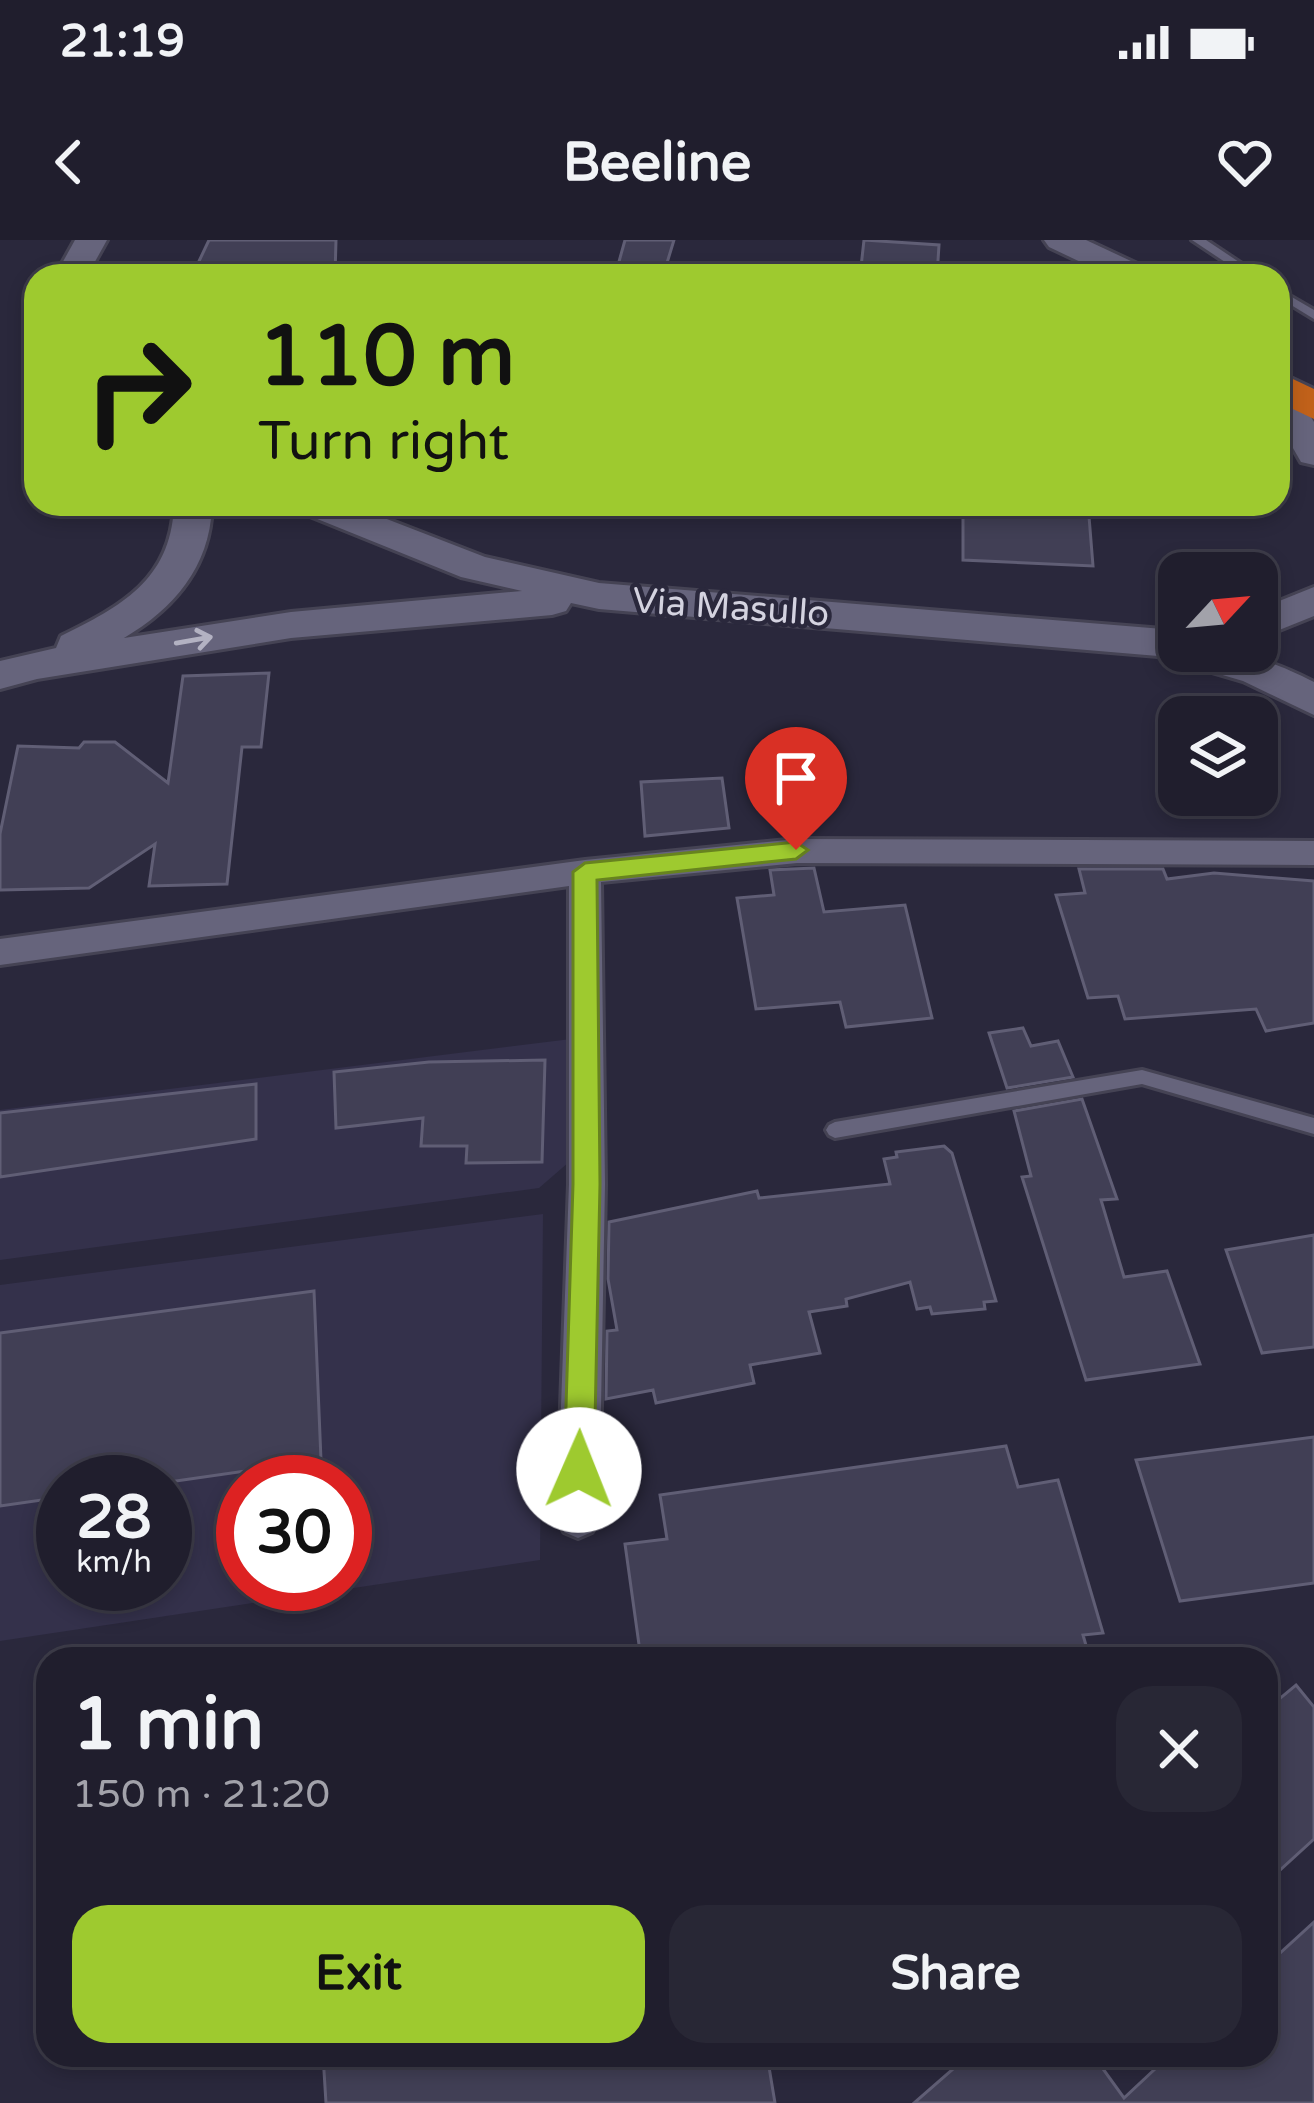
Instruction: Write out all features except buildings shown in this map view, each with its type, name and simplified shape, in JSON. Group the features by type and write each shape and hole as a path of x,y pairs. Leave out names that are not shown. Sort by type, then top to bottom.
{"main road":[{"path":"1060,240 1123,261"},
{"path":"1290,409 1314,454"},
{"path":"18,670 119,624 158,592 173,576 192,540 193,516"},
{"name":"Via Masullo","path":"343,516 475,568 599,596 1158,643"},
{"path":"18,670 291,625 599,596"},
{"path":"1278,616 1314,600"},
{"name":"Via Masullo","path":"1260,672 1314,700"}],"street":[{"path":"0,952 585,872 796,850 1314,853"},
{"path":"578,1518 586,1184 585,872"}],"lane":[{"path":"1198,240 1235,264"},
{"path":"835,1130 1142,1077 1314,1126"}],"shaded area":[{"path":"571,1039 569,1162 539,1188 0,1260 0,1110"},
{"path":"543,1214 540,1560 372,1585 372,1455 216,1455 216,1609 0,1641 0,1285"}],"route":[{"path":"579,1470 586,1184 585,872 796,850"}]}
